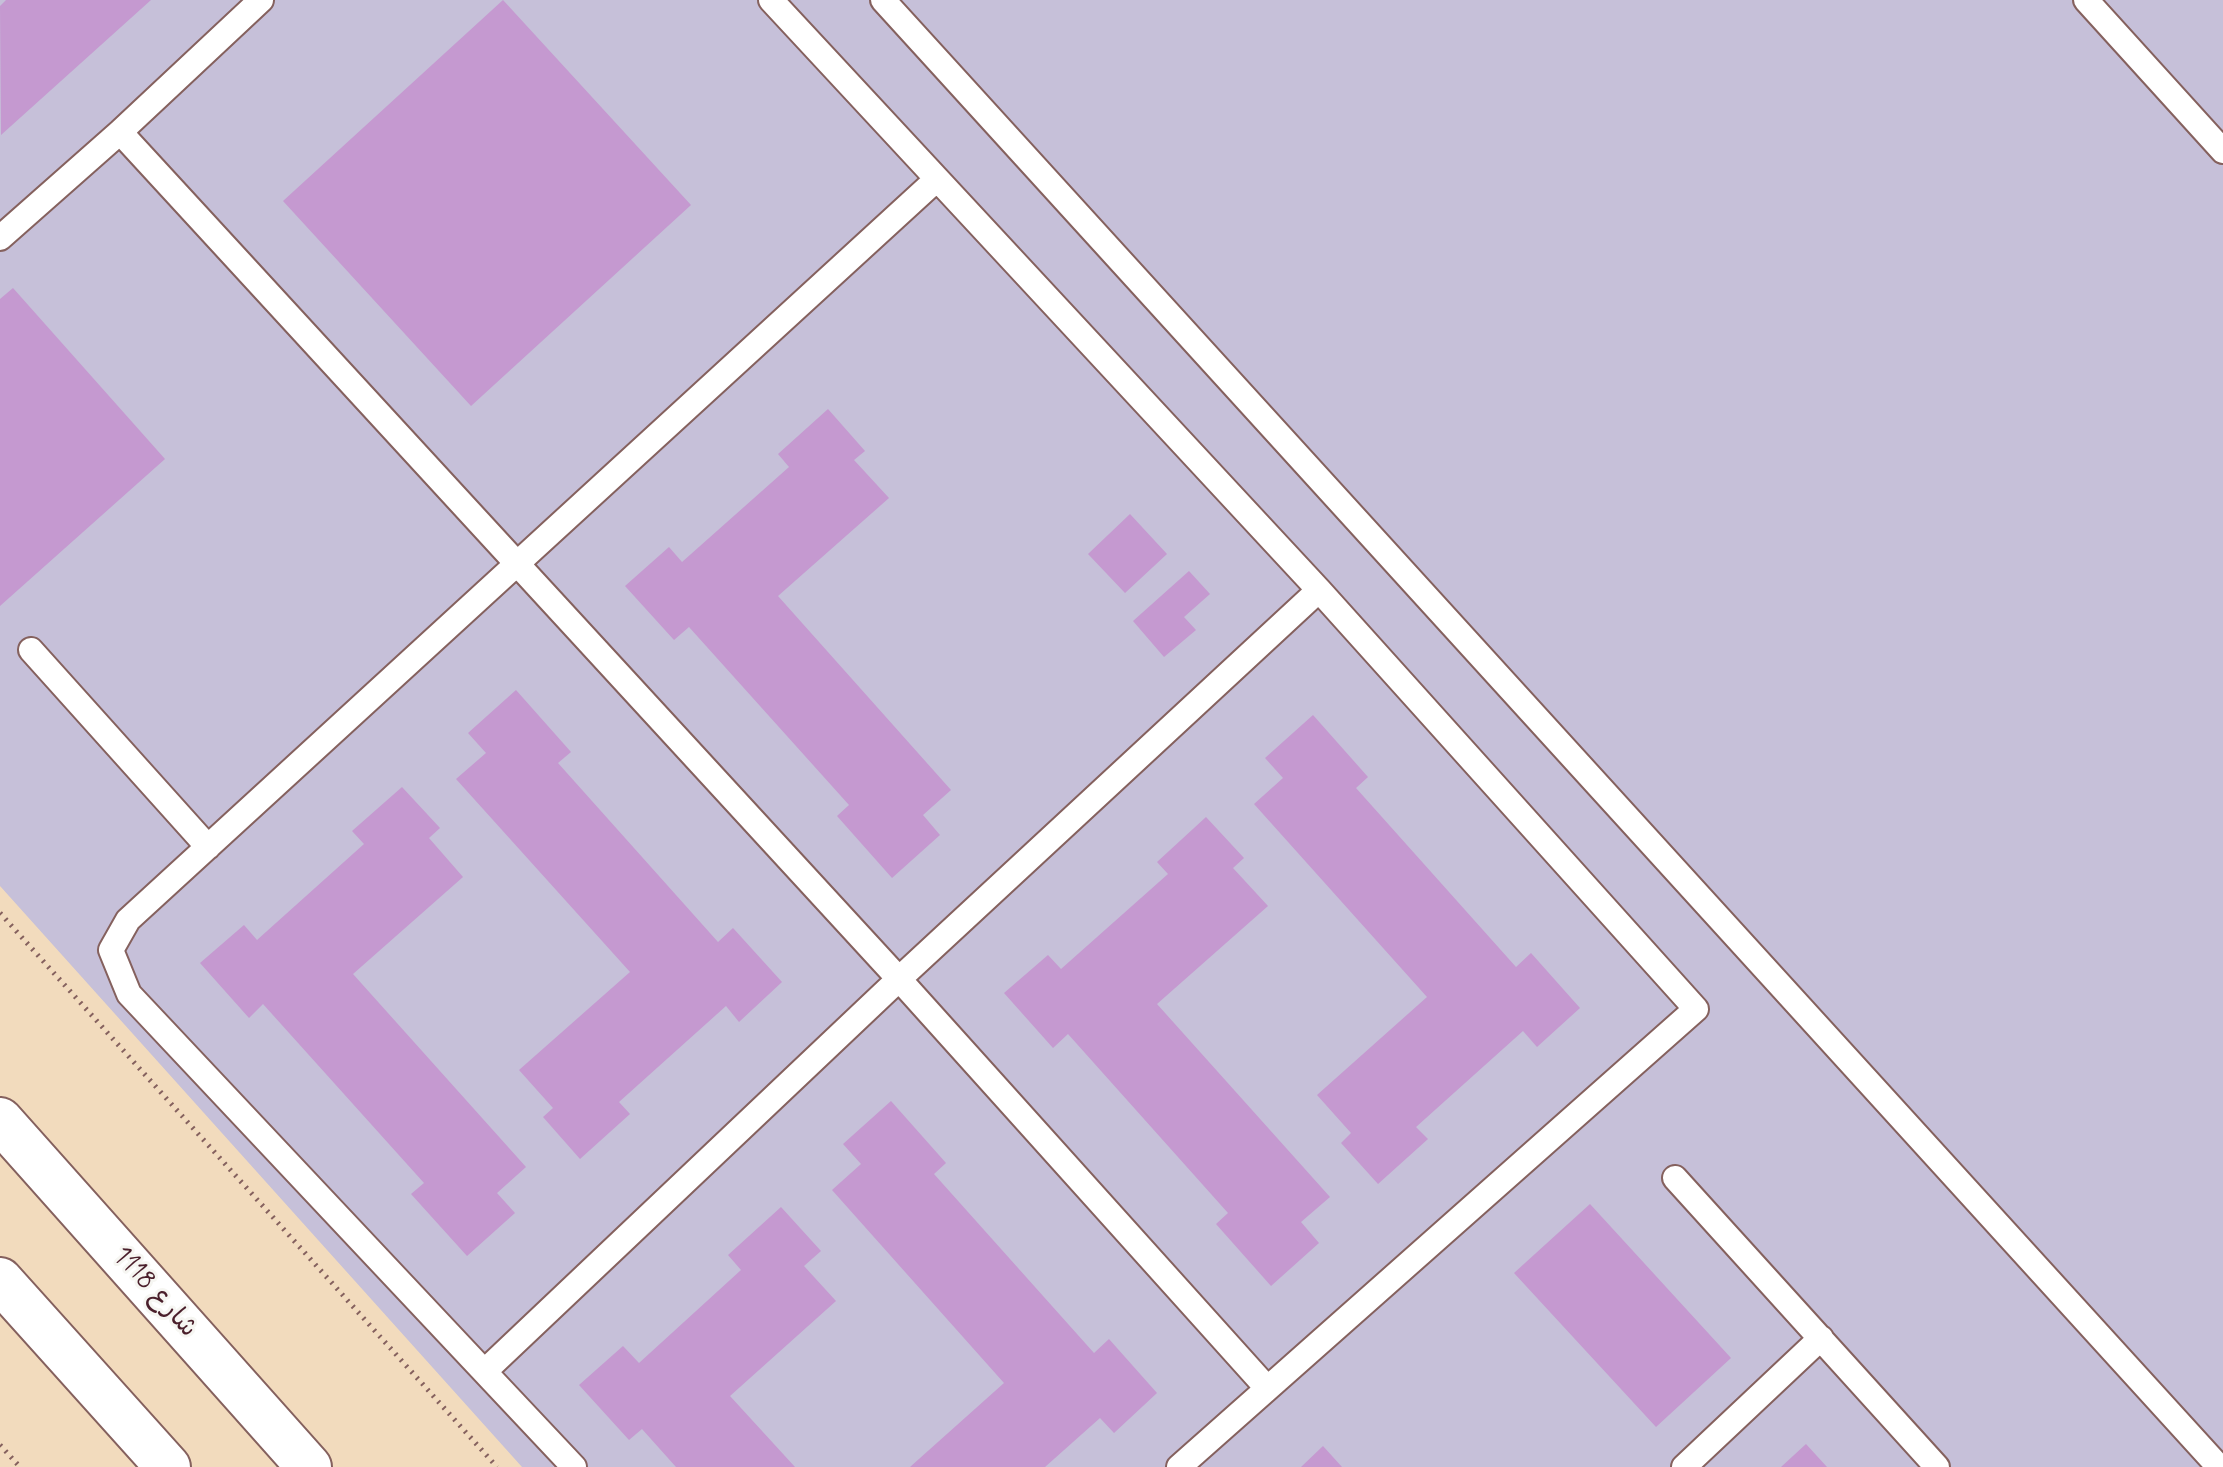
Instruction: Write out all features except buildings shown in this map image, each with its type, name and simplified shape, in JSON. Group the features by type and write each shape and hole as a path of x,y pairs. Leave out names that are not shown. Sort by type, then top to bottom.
{"street":[{"name":"شارع 1118","path":"0,1120 309,1467"},
{"path":"0,1280 168,1467"}],"lane":[{"path":"0,238 120,132 261,0"},
{"path":"771,0 1319,590 1696,1009 1179,1467"},
{"path":"883,0 2219,1467"},
{"path":"2086,0 2223,151"},
{"path":"120,132 899,979 1267,1388"},
{"path":"574,1467 129,994 111,950 128,920 937,179"},
{"path":"485,1371 899,979 1319,590"},
{"path":"31,650 208,847"},
{"path":"1675,1178 1937,1467"},
{"path":"1684,1467 1821,1338"}],"path":[{"path":"0,913 497,1467"},
{"path":"0,1445 20,1467"}],"shaded area":[{"path":"0,0 2223,0 2223,1467 522,1467 0,886"}]}
